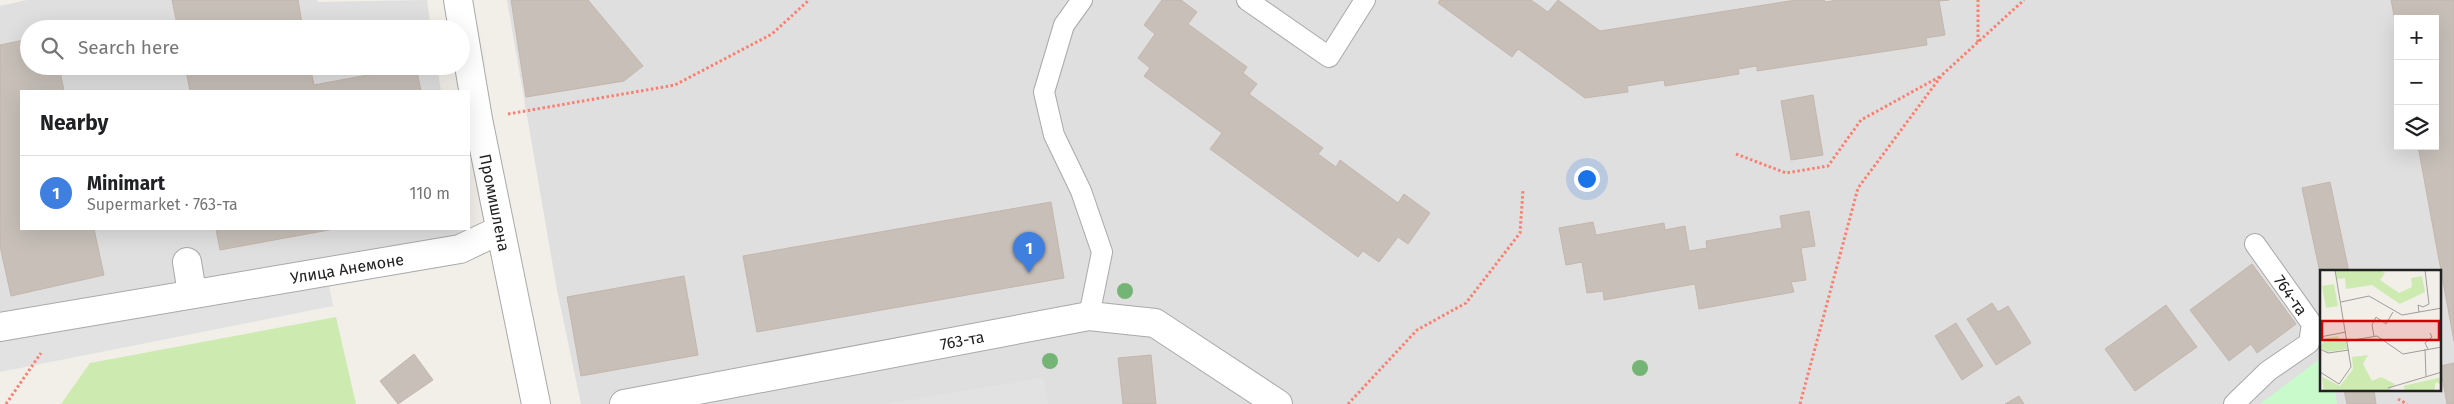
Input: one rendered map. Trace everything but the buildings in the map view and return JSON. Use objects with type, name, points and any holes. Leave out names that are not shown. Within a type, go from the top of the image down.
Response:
[{"type":"street","name":"Промишлена","points":[[458,0],[461,20]]},
{"type":"street","name":"Промишлена","points":[[470,71],[536,404]]},
{"type":"street","name":"Улица Анемоне","points":[[0,327],[460,249],[500,230]]},
{"type":"street","points":[[187,262],[192,293]]},
{"type":"street","name":"763-та","points":[[624,404],[1089,316],[1156,323],[1278,404]]},
{"type":"lane","points":[[1082,0],[1064,24],[1044,92],[1054,135],[1081,191],[1102,252],[1089,316]]},
{"type":"lane","points":[[1247,0],[1329,57],[1366,0]]},
{"type":"lane","name":"764-та","points":[[2234,404],[2268,371],[2309,343],[2312,324],[2255,244]]},
{"type":"path","points":[[478,119],[675,85],[772,34],[809,0]]},
{"type":"path","points":[[1978,0],[1978,43]]},
{"type":"path","points":[[1800,404],[1858,188],[1942,75],[2024,0]]},
{"type":"path","points":[[1736,154],[1786,173],[1828,166],[1860,120],[1942,75]]},
{"type":"path","points":[[1348,404],[1417,330],[1466,302],[1520,233],[1523,190]]},
{"type":"path","points":[[6,404],[68,314]]},
{"type":"path","points":[[2398,399],[2407,404]]},
{"type":"shaded area","points":[[27,0],[317,0],[318,2],[427,0],[430,20],[20,20],[20,75],[438,75],[441,90],[20,90],[20,230],[463,230],[465,238],[0,325],[0,6]]},
{"type":"shaded area","points":[[507,0],[2454,0],[2454,404],[581,404],[557,290]]},
{"type":"shaded area","points":[[328,279],[333,306],[0,372],[0,340]]},
{"type":"shaded area","points":[[1044,377],[1048,404],[887,404]]},
{"type":"green space","points":[[336,317],[356,404],[61,404],[90,363]]},
{"type":"green space","points":[[2320,359],[2320,392],[2335,392],[2337,404],[2260,404]]},
{"type":"place","name":"Minimart","points":[[1029,273]]}]
